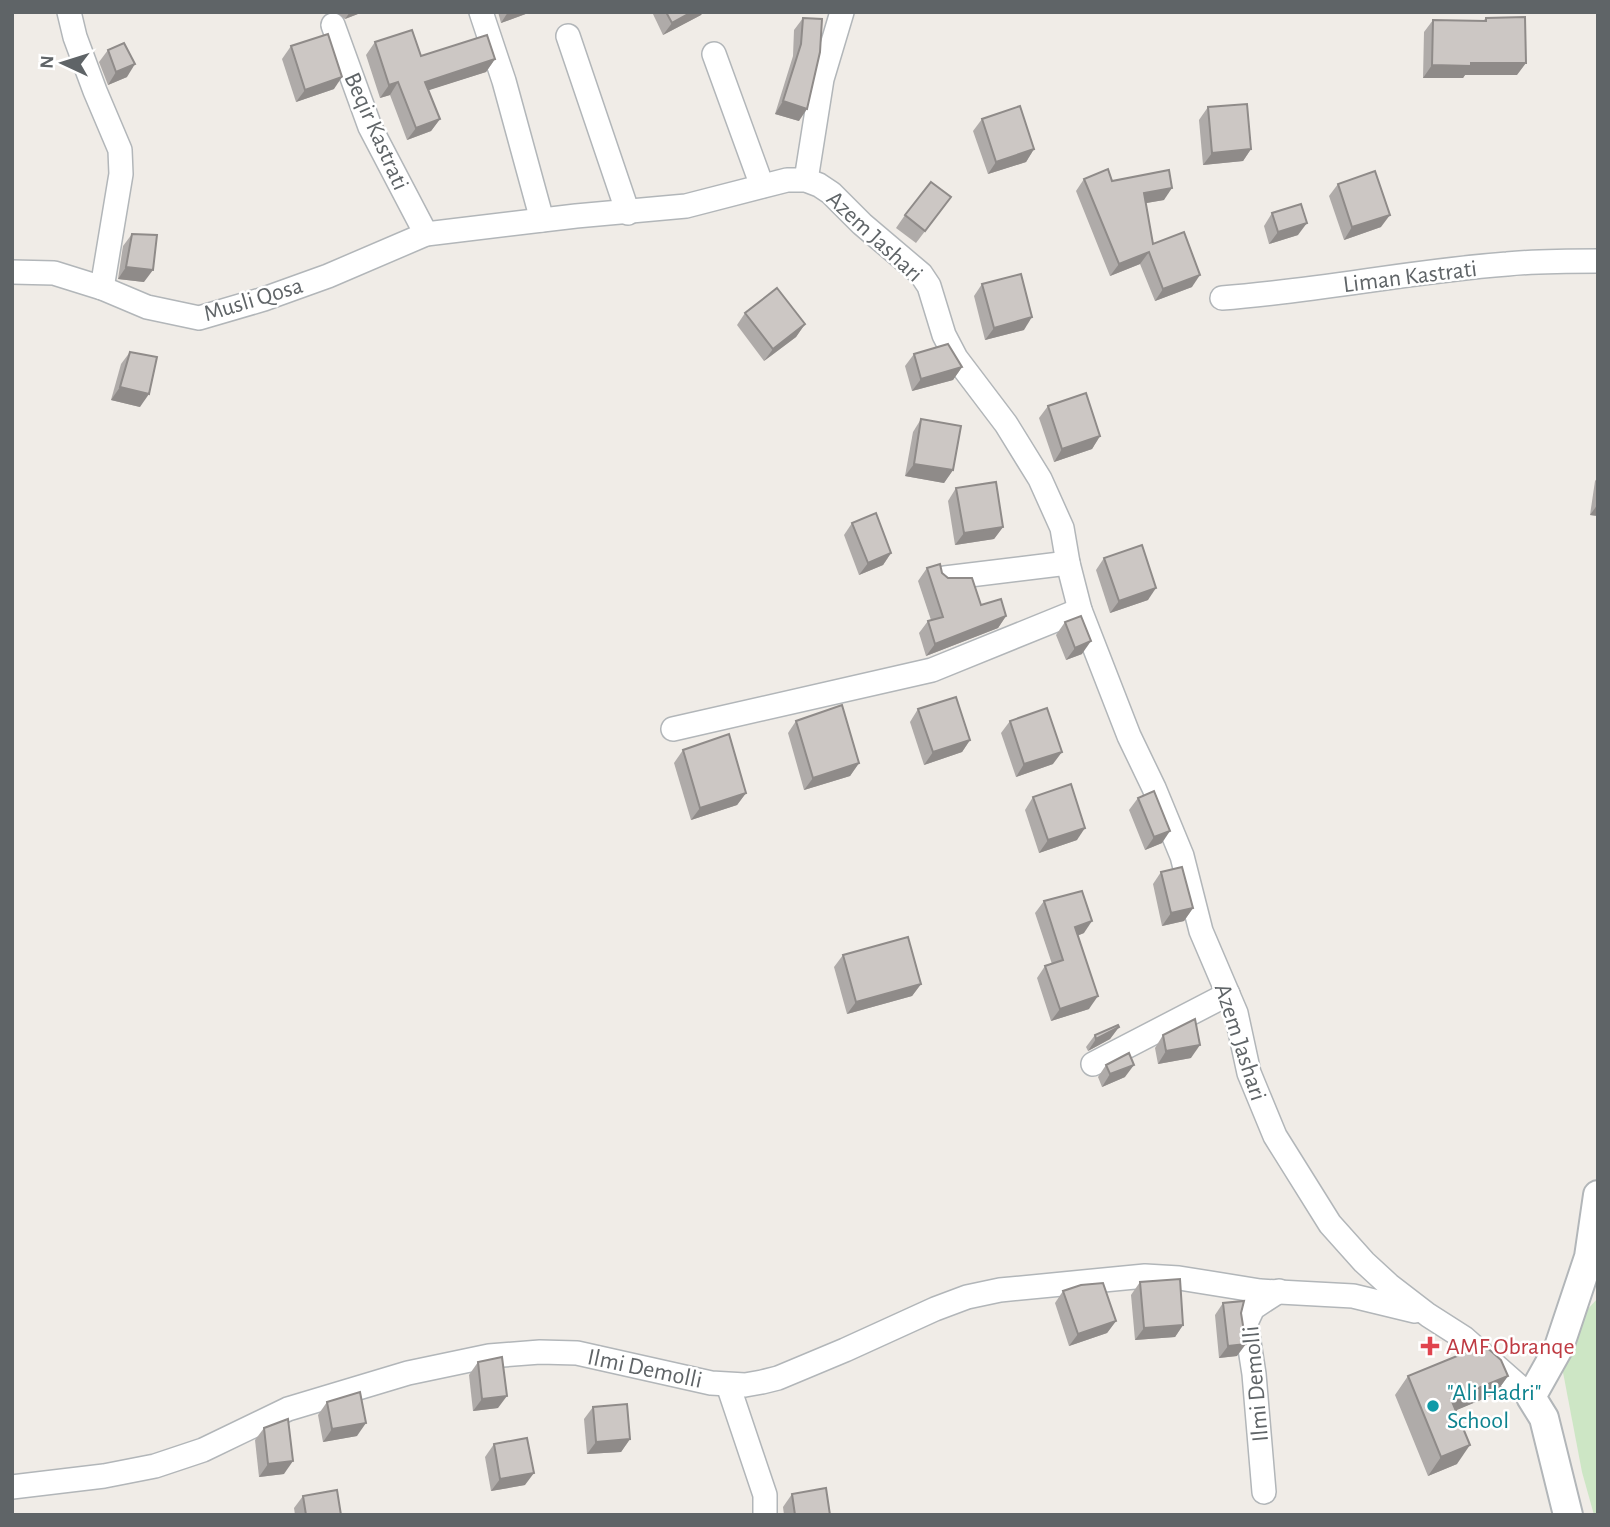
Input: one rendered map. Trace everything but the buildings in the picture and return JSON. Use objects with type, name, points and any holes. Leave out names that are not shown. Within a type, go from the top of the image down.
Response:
[{"type":"street","points":[[69,12],[75,37],[120,150],[121,174],[102,288]]},
{"type":"street","points":[[481,12],[504,81],[542,220],[686,206],[787,180],[806,180]]},
{"type":"street","name":"Azem Jashari","points":[[842,12],[822,79],[806,180],[831,193],[929,286],[944,335],[956,358],[1006,424],[1040,479],[1062,528],[1080,610],[1129,736],[1182,856],[1201,931],[1236,1013],[1249,1073],[1275,1136],[1311,1196],[1364,1262],[1428,1315],[1464,1338],[1531,1397]]},
{"type":"street","name":"Beqir Kastrati","points":[[333,26],[370,127],[426,234]]},
{"type":"street","points":[[568,36],[628,213]]},
{"type":"street","points":[[714,54],[762,186]]},
{"type":"street","name":"Musli Qosa","points":[[12,272],[54,273],[102,288],[147,307],[200,318],[328,276],[426,234],[542,220]]},
{"type":"street","name":"Liman Kastrati","points":[[1222,298],[1279,294],[1507,264],[1598,261]]},
{"type":"street","points":[[946,578],[1068,563]]},
{"type":"street","points":[[673,729],[932,670],[1080,610]]},
{"type":"street","points":[[1093,1064],[1228,993]]},
{"type":"street","points":[[1568,1515],[1544,1418],[1531,1397],[1559,1347],[1589,1257],[1598,1195]]},
{"type":"street","name":"Ilmi Demolli","points":[[12,1487],[104,1476],[166,1463],[204,1450],[288,1409],[408,1373],[489,1356],[540,1352],[577,1353],[728,1385],[745,1385],[778,1378],[967,1297],[1000,1290],[1145,1276],[1279,1292],[1353,1296],[1428,1315]]},
{"type":"street","name":"Ilmi Demolli","points":[[1264,1492],[1254,1374],[1246,1323],[1252,1308],[1279,1292]]},
{"type":"street","points":[[728,1385],[765,1495],[765,1515]]},
{"type":"green space","points":[[1598,1298],[1598,1515],[1594,1515],[1582,1472],[1562,1367],[1587,1310]]},
{"type":"place","name":"AMF Obranqe","points":[[1430,1346]]},
{"type":"place","name":"\"Ali Hadri\" School","points":[[1433,1406]]}]
